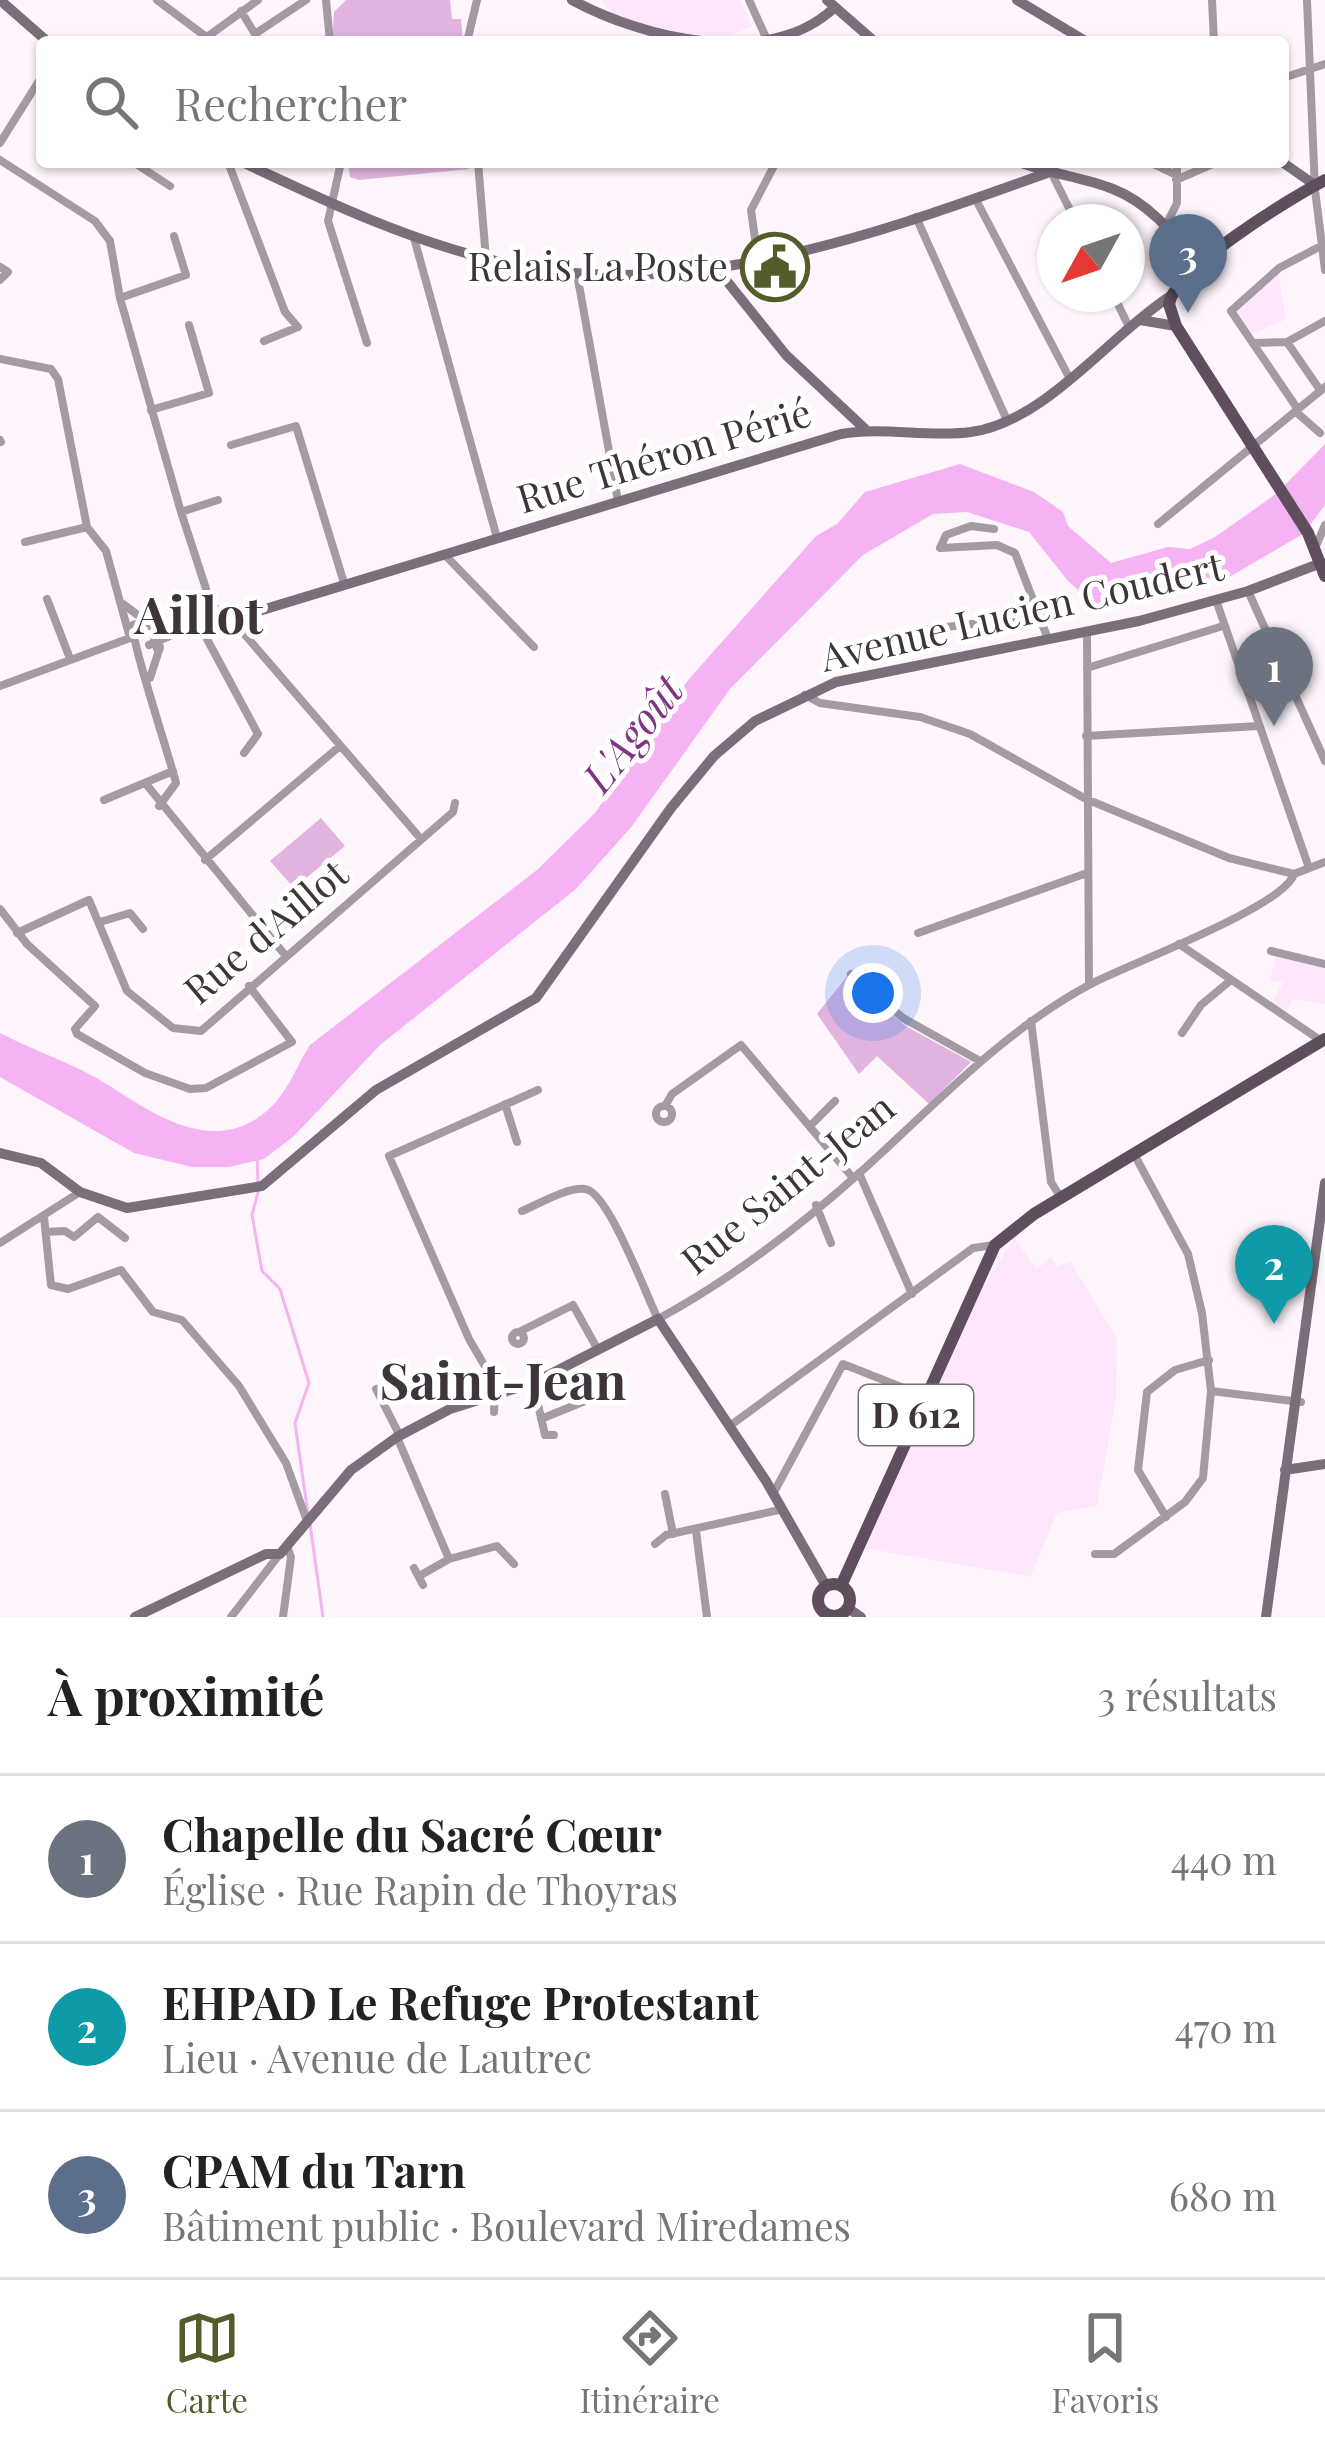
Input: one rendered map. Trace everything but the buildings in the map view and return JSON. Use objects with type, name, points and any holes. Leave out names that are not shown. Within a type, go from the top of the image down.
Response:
[{"type":"main road","points":[[1321,177],[1200,266],[1169,297],[1173,320],[1324,566]]},
{"type":"main road","name":"D 612","points":[[833,1586],[995,1245],[1061,1198],[1323,1040]]},
{"type":"main road","points":[[833,1586],[849,1598],[848,1608],[827,1616],[819,1604],[833,1586]]},
{"type":"street","points":[[0,0],[41,36]]},
{"type":"street","points":[[157,0],[199,36]]},
{"type":"street","points":[[207,36],[258,0]]},
{"type":"street","points":[[241,11],[255,34],[306,0]]},
{"type":"street","points":[[326,0],[329,36]]},
{"type":"street","points":[[468,36],[477,0]]},
{"type":"street","points":[[572,0],[652,36]]},
{"type":"street","points":[[749,0],[765,36]]},
{"type":"street","points":[[1212,0],[1214,36]]},
{"type":"street","points":[[1306,0],[1325,270]]},
{"type":"street","points":[[1026,2],[1078,36]]},
{"type":"street","points":[[780,36],[800,30],[831,4],[868,36]]},
{"type":"street","points":[[1289,76],[1325,64]]},
{"type":"street","points":[[0,143],[36,86]]},
{"type":"street","points":[[0,160],[95,221],[110,241],[119,298],[181,512],[210,601],[220,614],[186,631],[69,656],[35,676],[0,686]]},
{"type":"street","points":[[1289,165],[1321,177]]},
{"type":"street","points":[[143,168],[170,186]]},
{"type":"street","points":[[230,168],[285,312],[298,327],[264,341]]},
{"type":"street","points":[[255,168],[414,238],[486,259],[630,276],[758,261],[1049,174]]},
{"type":"street","points":[[339,168],[328,221],[367,343]]},
{"type":"street","points":[[478,168],[486,259]]},
{"type":"street","points":[[758,261],[751,210],[773,168]]},
{"type":"street","points":[[1034,168],[1114,189],[1166,226],[1200,266]]},
{"type":"street","points":[[1159,168],[1175,177],[1200,168]]},
{"type":"street","points":[[1166,226],[1177,203],[1176,168]]},
{"type":"street","points":[[1049,174],[1066,204]]},
{"type":"street","points":[[975,198],[1070,379]]},
{"type":"street","points":[[915,216],[1006,418]]},
{"type":"street","points":[[119,298],[186,275],[174,236]]},
{"type":"street","points":[[414,238],[496,538]]},
{"type":"street","points":[[1320,433],[1296,410],[1231,311],[1279,268],[1322,246]]},
{"type":"street","points":[[0,267],[8,272],[0,280]]},
{"type":"street","points":[[729,283],[732,267]]},
{"type":"street","points":[[718,269],[786,355],[865,430]]},
{"type":"street","points":[[576,272],[618,501]]},
{"type":"street","name":"Rue Théron Périé","points":[[220,614],[239,617],[865,430],[967,433],[1006,418],[1070,379],[1169,297]]},
{"type":"street","points":[[1126,312],[1135,324],[1173,320]]},
{"type":"street","points":[[1253,343],[1287,342],[1325,321]]},
{"type":"street","points":[[151,410],[209,393],[189,325]]},
{"type":"street","points":[[1158,524],[1323,388],[1287,342]]},
{"type":"street","points":[[0,359],[51,369],[58,379],[87,527],[106,551],[176,783],[159,806]]},
{"type":"street","points":[[231,445],[296,426],[344,583]]},
{"type":"street","points":[[181,512],[218,500]]},
{"type":"street","points":[[1316,547],[1325,526]]},
{"type":"street","points":[[25,542],[87,527]]},
{"type":"street","points":[[994,529],[959,530],[946,535],[940,548],[997,545],[1016,553],[1048,641]]},
{"type":"street","points":[[444,554],[534,647]]},
{"type":"street","name":"Avenue Lucien Coudert","points":[[99,1201],[127,1208],[258,1187],[376,1090],[536,998],[714,756],[755,721],[804,694],[836,682],[1087,632],[1216,600],[1324,566]]},
{"type":"street","points":[[1248,591],[1325,761]]},
{"type":"street","points":[[119,598],[154,637]]},
{"type":"street","points":[[47,599],[69,656]]},
{"type":"street","points":[[1216,600],[1309,868]]},
{"type":"street","points":[[911,631],[1042,616]]},
{"type":"street","points":[[239,617],[246,636],[421,839]]},
{"type":"street","points":[[132,641],[134,625],[154,637]]},
{"type":"street","points":[[200,626],[258,734],[244,753]]},
{"type":"street","points":[[1087,668],[1223,626]]},
{"type":"street","points":[[154,637],[186,631]]},
{"type":"street","points":[[1087,632],[1089,985]]},
{"type":"street","points":[[150,685],[154,637]]},
{"type":"street","points":[[804,694],[820,703],[920,717],[970,734],[1086,799],[1222,856],[1294,874]]},
{"type":"street","points":[[1087,736],[1258,726]]},
{"type":"street","points":[[205,860],[340,746]]},
{"type":"street","points":[[104,800],[173,771]]},
{"type":"street","points":[[146,784],[159,806],[285,955]]},
{"type":"street","name":"Rue d'Aillot","points":[[17,933],[89,900],[127,991],[172,1028],[201,1031],[453,812],[454,803]]},
{"type":"street","points":[[405,853],[410,827]]},
{"type":"street","name":"Rue Saint-Jean","points":[[284,1550],[351,1470],[398,1437],[497,1392],[533,1383],[700,1296],[856,1176],[980,1061],[1031,1021],[1089,985],[1268,897],[1293,880],[1294,874],[1325,862]]},
{"type":"street","points":[[918,933],[1088,872]]},
{"type":"street","points":[[0,909],[17,933],[95,1006],[75,1029],[77,1034],[180,1087],[206,1088],[292,1042],[249,986]]},
{"type":"street","points":[[100,922],[130,914],[143,929]]},
{"type":"street","points":[[1179,944],[1323,1040]]},
{"type":"street","points":[[1271,951],[1325,964]]},
{"type":"street","points":[[850,974],[903,1018],[980,1061]]},
{"type":"street","points":[[1182,1033],[1199,1003],[1231,980]]},
{"type":"street","points":[[1031,1021],[1051,1182],[1061,1198]]},
{"type":"street","points":[[665,1106],[672,1094],[741,1045],[856,1176],[912,1294]]},
{"type":"street","points":[[494,1412],[497,1392],[389,1156],[538,1090]]},
{"type":"street","points":[[810,1126],[835,1101]]},
{"type":"street","points":[[505,1105],[517,1142]]},
{"type":"street","points":[[0,1153],[41,1163],[99,1201],[98,1217],[74,1237],[65,1231],[46,1232]]},
{"type":"street","points":[[1095,1554],[1114,1554],[1198,1491],[1211,1390],[1188,1255],[1134,1154]]},
{"type":"street","points":[[1266,1617],[1325,1184]]},
{"type":"street","points":[[522,1211],[581,1188],[593,1191],[610,1215],[658,1319],[833,1586]]},
{"type":"street","points":[[0,1243],[80,1192]]},
{"type":"street","points":[[816,1205],[831,1243]]},
{"type":"street","points":[[44,1217],[49,1279],[57,1289],[121,1270],[153,1312],[182,1320],[200,1340],[256,1408],[286,1462],[307,1523]]},
{"type":"street","points":[[98,1217],[125,1238]]},
{"type":"street","points":[[1317,1257],[1325,1238]]},
{"type":"street","points":[[731,1425],[978,1245],[995,1245]]},
{"type":"street","points":[[964,1257],[979,1254],[987,1258]]},
{"type":"street","points":[[519,1332],[574,1305],[598,1350]]},
{"type":"street","points":[[1166,1517],[1138,1470],[1147,1392],[1175,1370],[1209,1360]]},
{"type":"street","points":[[773,1493],[843,1364],[924,1396]]},
{"type":"street","points":[[533,1383],[545,1435],[554,1435]]},
{"type":"street","points":[[376,1389],[449,1559]]},
{"type":"street","points":[[1211,1390],[1298,1401]]},
{"type":"street","points":[[542,1420],[590,1399]]},
{"type":"street","points":[[1288,1470],[1325,1464]]},
{"type":"street","points":[[665,1494],[673,1534]]},
{"type":"street","points":[[655,1544],[673,1534],[779,1510]]},
{"type":"street","points":[[696,1531],[707,1617]]},
{"type":"street","points":[[420,1576],[449,1559],[496,1546],[514,1564]]},
{"type":"street","points":[[135,1617],[266,1553],[284,1550]]},
{"type":"street","points":[[231,1617],[284,1550]]},
{"type":"street","points":[[283,1617],[291,1557],[284,1550]]},
{"type":"street","points":[[848,1608],[861,1617]]},
{"type":"shaded area","points":[[346,0],[450,0],[452,19],[461,19],[462,36],[332,36],[334,12]]},
{"type":"shaded area","points":[[602,0],[740,0],[752,26],[731,35],[688,34],[614,17]]},
{"type":"shaded area","points":[[349,168],[469,169],[359,180],[350,177]]},
{"type":"shaded area","points":[[1278,273],[1286,319],[1251,335],[1236,312]]},
{"type":"shaded area","points":[[1325,444],[1325,505],[1303,534],[1231,576],[1098,607],[1068,581],[1029,532],[967,512],[933,514],[863,555],[730,689],[632,826],[576,889],[380,1045],[294,1136],[264,1159],[229,1167],[192,1167],[134,1153],[0,1077],[0,1033],[84,1071],[179,1124],[218,1131],[256,1119],[281,1095],[310,1045],[537,870],[595,813],[689,679],[816,536],[837,524],[865,492],[960,464],[1034,492],[1063,512],[1068,526],[1111,563],[1168,547],[1190,549],[1215,537],[1276,494]]},
{"type":"shaded area","points":[[321,818],[345,846],[294,888],[270,861]]},
{"type":"shaded area","points":[[1276,954],[1325,965],[1325,1004],[1294,999],[1286,1010],[1273,1002],[1283,982],[1270,980]]},
{"type":"shaded area","points":[[848,975],[904,1025],[971,1062],[929,1104],[877,1056],[859,1074],[817,1014]]},
{"type":"shaded area","points":[[1014,1238],[1037,1269],[1051,1257],[1057,1267],[1071,1262],[1117,1339],[1116,1398],[1097,1506],[1057,1513],[1030,1577],[865,1548],[973,1303]]},
{"type":"waterway","points":[[257,1156],[258,1183]]},
{"type":"waterway","points":[[258,1192],[252,1215],[262,1271],[280,1289],[309,1383],[295,1423],[308,1514]]},
{"type":"waterway","points":[[310,1524],[323,1617]]},
{"type":"place","name":"Relais La Poste","points":[[775,267]]},
{"type":"place","name":"CPAM du Tarn","points":[[1188,313]]},
{"type":"place","name":"Chapelle du Sacré Cœur","points":[[1274,726]]},
{"type":"place","name":"EHPAD Le Refuge Protestant","points":[[1274,1324]]},
{"type":"district","name":"Aillot","points":[[199,616]]},
{"type":"district","name":"Saint-Jean","points":[[503,1382]]},
{"type":"water label","name":"L'Agoût","points":[[633,734]]}]
